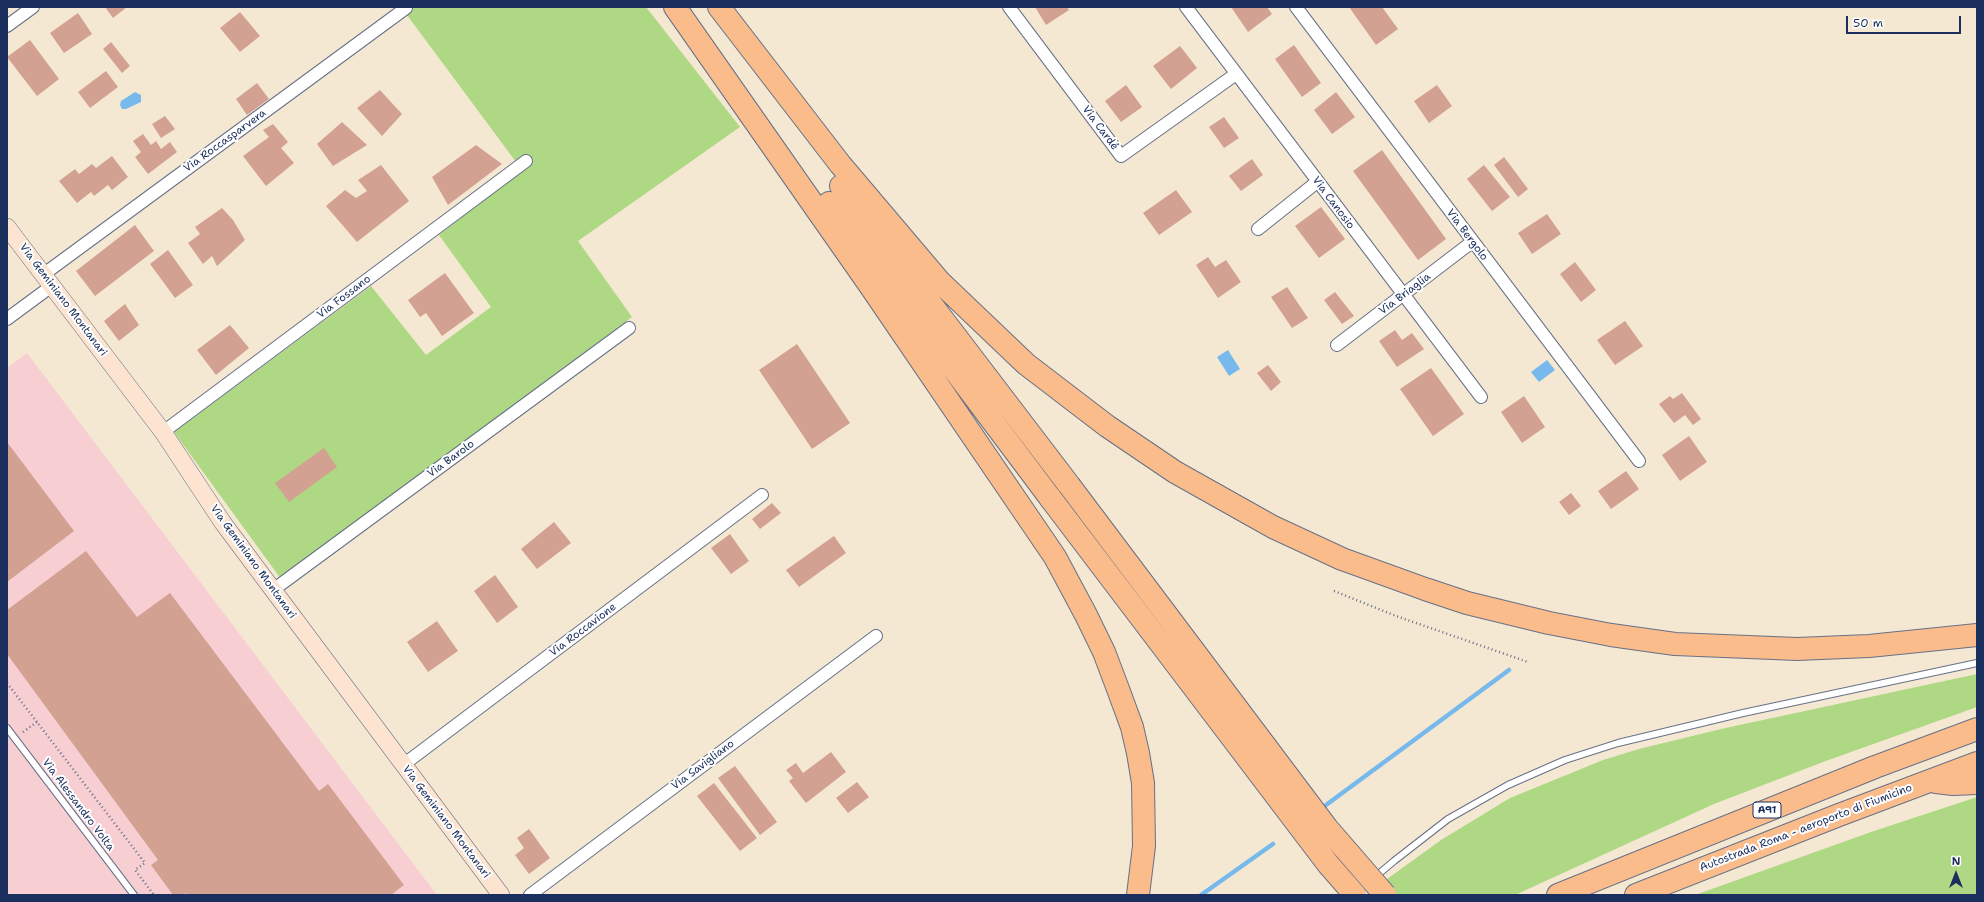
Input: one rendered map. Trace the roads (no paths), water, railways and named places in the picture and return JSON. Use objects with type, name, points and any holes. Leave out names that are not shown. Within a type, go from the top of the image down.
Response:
[{"type":"highway","points":[[675,7],[871,287],[1055,557],[1086,615],[1104,652],[1118,689],[1132,727],[1138,753],[1143,783],[1144,846],[1138,895]]},
{"type":"highway","points":[[679,7],[795,157],[1051,499],[1354,895]]},
{"type":"highway","points":[[714,7],[807,142],[1328,828],[1385,895]]},
{"type":"highway","points":[[719,7],[840,164],[940,282],[1026,364],[1107,426],[1169,468],[1272,527],[1342,559],[1432,592],[1467,603],[1549,623],[1611,635],[1675,644],[1797,649],[1868,646],[1977,635]]},
{"type":"highway","name":"A91","points":[[1558,895],[1868,770],[1977,729]]},
{"type":"highway","name":"Autostrada Roma - aeroporto di Fiumicino","points":[[1636,895],[1927,781],[1977,763]]},
{"type":"highway","points":[[1927,781],[1952,784],[1977,782]]},
{"type":"street","points":[[7,26],[33,7]]},
{"type":"street","name":"Via Cardé","points":[[1009,7],[1120,156],[1236,74]]},
{"type":"street","name":"Via Canosio","points":[[1186,7],[1481,397]]},
{"type":"street","name":"Via Bergolo","points":[[1296,7],[1639,462]]},
{"type":"street","name":"Via Roccasparvera","points":[[7,319],[48,280],[406,8]]},
{"type":"street","name":"Via Fossano","points":[[163,432],[526,161]]},
{"type":"street","points":[[1258,229],[1317,182]]},
{"type":"street","name":"Via Geminiano Montanari","points":[[7,227],[163,432],[223,523],[501,895]]},
{"type":"street","name":"Via Briaglia","points":[[1337,345],[1472,242]]},
{"type":"street","name":"Via Barolo","points":[[273,590],[629,328]]},
{"type":"street","name":"Via Roccavione","points":[[403,765],[762,495]]},
{"type":"street","name":"Via Savigliano","points":[[530,895],[876,636]]},
{"type":"lane","points":[[1354,895],[1394,861],[1448,819],[1508,785],[1565,760],[1618,743],[1735,715],[1977,663]]},
{"type":"lane","name":"Via Alessandro Volta","points":[[7,728],[134,895]]},
{"type":"water","points":[[135,92],[141,95],[141,102],[126,109],[122,109],[120,105],[121,101]]},
{"type":"water","points":[[1228,350],[1240,369],[1229,376],[1217,357]]},
{"type":"water","points":[[1547,360],[1555,370],[1539,382],[1531,372]]},
{"type":"waterway","points":[[1326,805],[1509,670]]},
{"type":"waterway","points":[[1201,895],[1273,844]]}]
